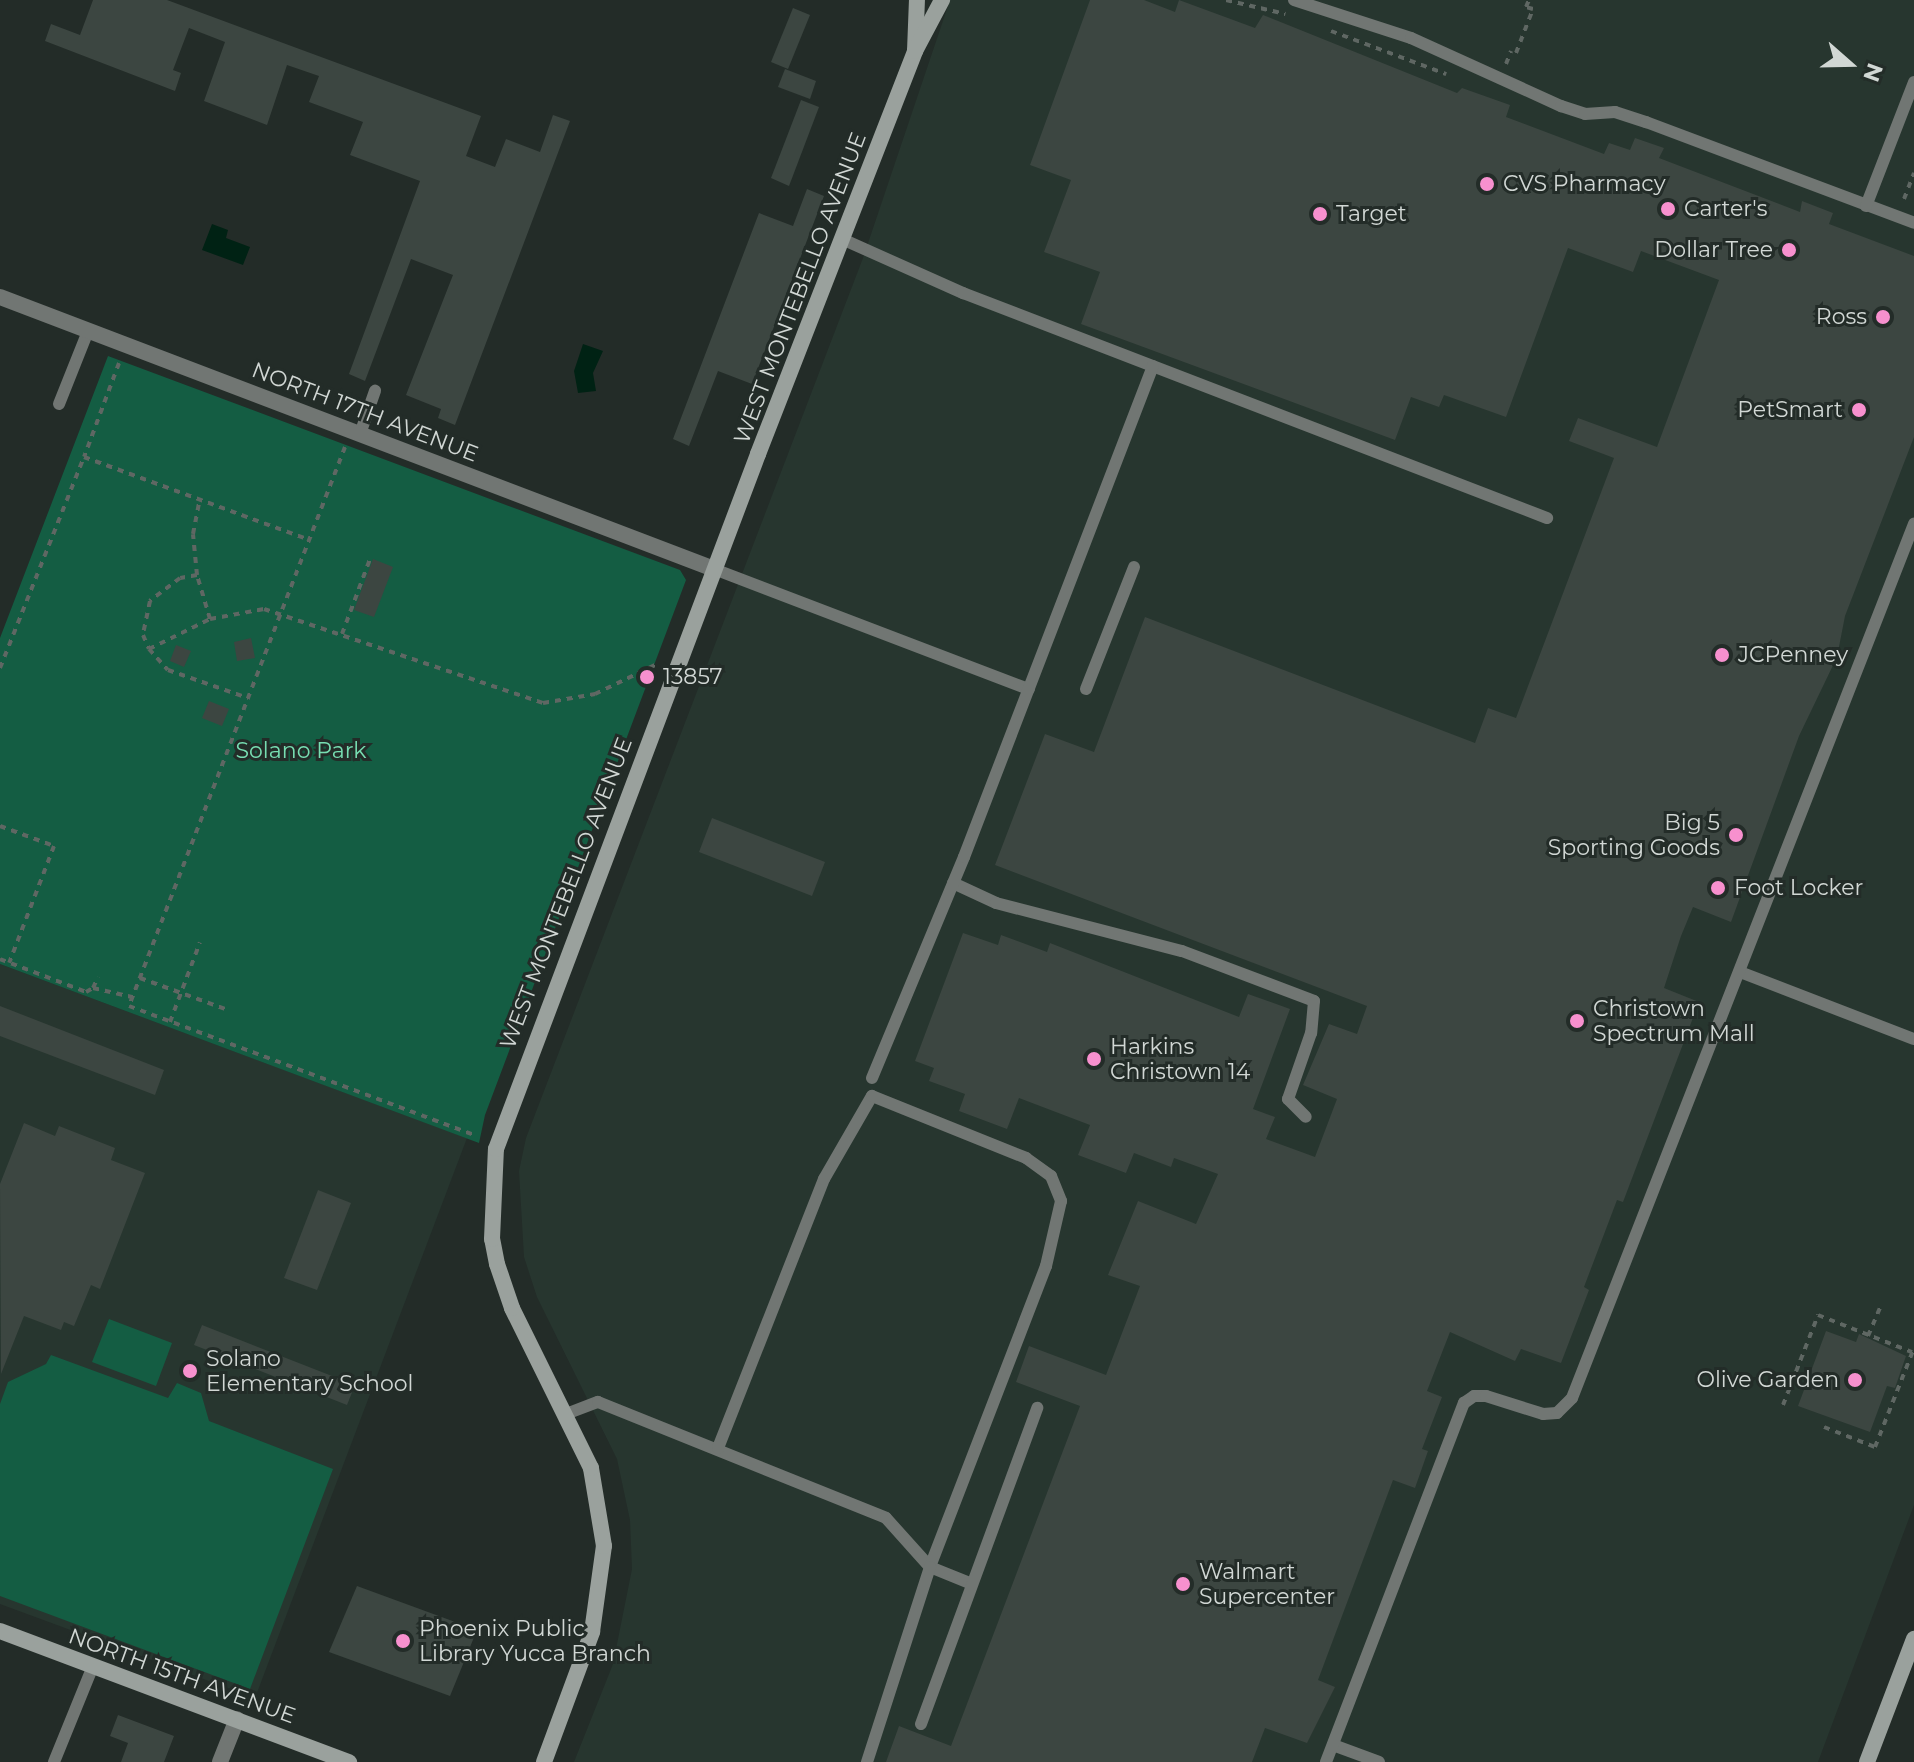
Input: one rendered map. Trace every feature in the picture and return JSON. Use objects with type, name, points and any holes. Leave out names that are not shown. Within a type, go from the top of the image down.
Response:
[{"type":"street","name":"WEST MONTEBELLO AVENUE","points":[[915,51],[917,0]]},
{"type":"street","name":"WEST MONTEBELLO AVENUE","points":[[544,1762],[585,1658],[603,1579],[598,1494],[566,1414],[512,1308],[497,1264],[492,1168],[526,1059],[714,569],[915,51],[942,0]]},
{"type":"street","name":"NORTH 17TH AVENUE","points":[[0,297],[714,569]]},
{"type":"street","name":"NORTH 15TH AVENUE","points":[[0,1631],[349,1762]]},
{"type":"street","points":[[1867,1762],[1908,1672],[1914,1639]]},
{"type":"street","points":[[220,1762],[237,1719]]},
{"type":"lane","points":[[1294,0],[1411,38],[1561,106],[1646,122],[1914,223]]},
{"type":"lane","points":[[1866,206],[1914,82]]},
{"type":"lane","points":[[842,239],[907,271],[1547,518]]},
{"type":"lane","points":[[59,404],[88,331]]},
{"type":"lane","points":[[872,1078],[953,883],[1153,366]]},
{"type":"lane","points":[[360,434],[375,391]]},
{"type":"lane","points":[[1326,1762],[1464,1403],[1474,1396],[1486,1396],[1543,1414],[1557,1413],[1572,1398],[1914,524]]},
{"type":"lane","points":[[1086,689],[1134,567]]},
{"type":"lane","points":[[714,569],[1029,689]]},
{"type":"lane","points":[[953,883],[996,903],[1182,951],[1314,1001],[1311,1033],[1288,1099],[1306,1117]]},
{"type":"lane","points":[[1740,972],[1914,1039]]},
{"type":"lane","points":[[718,1448],[824,1179],[872,1096],[1026,1158],[1051,1176],[1061,1201],[1046,1266],[930,1567],[867,1762]]},
{"type":"lane","points":[[566,1414],[598,1402],[886,1518],[930,1567],[972,1584]]},
{"type":"lane","points":[[921,1724],[1037,1408]]},
{"type":"lane","points":[[54,1762],[93,1666]]},
{"type":"lane","points":[[1333,1745],[1379,1762]]},
{"type":"path","points":[[1226,0],[1298,19]]},
{"type":"path","points":[[1264,10],[1268,0]]},
{"type":"path","points":[[1516,53],[1533,9],[1526,7],[1529,0]]},
{"type":"path","points":[[1325,29],[1452,76]]},
{"type":"path","points":[[1904,199],[1914,173]]},
{"type":"path","points":[[0,668],[119,363]]},
{"type":"path","points":[[345,447],[129,1006],[477,1136]]},
{"type":"path","points":[[84,457],[310,540]]},
{"type":"path","points":[[200,499],[193,534],[197,575],[210,619]]},
{"type":"path","points":[[342,634],[370,559]]},
{"type":"path","points":[[197,575],[171,582],[150,601],[141,625],[149,649],[168,670],[249,699]]},
{"type":"path","points":[[149,649],[210,619],[264,609],[543,703],[595,694],[655,665]]},
{"type":"path","points":[[0,826],[54,846],[9,963]]},
{"type":"path","points":[[170,1022],[200,942]]},
{"type":"path","points":[[0,959],[86,992],[93,988],[98,977]]},
{"type":"path","points":[[140,978],[228,1010]]},
{"type":"path","points":[[93,988],[132,997]]},
{"type":"path","points":[[1868,1336],[1881,1305]]},
{"type":"path","points":[[1783,1405],[1818,1315],[1868,1336],[1913,1350],[1875,1447],[1824,1427]]},
{"type":"shaded area","name":"Christown Spectrum Mall","points":[[950,0],[1914,0],[1914,1505],[1818,1762],[574,1762],[613,1664],[632,1569],[630,1520],[617,1459],[537,1297],[524,1257],[519,1171],[526,1138],[863,258]]},
{"type":"shaded area","points":[[212,224],[228,230],[226,238],[250,247],[243,265],[202,250]]},
{"type":"shaded area","points":[[583,344],[603,351],[593,373],[596,391],[578,393],[574,371]]},
{"type":"shaded area","name":"Solano Elementary School","points":[[0,964],[467,1138],[255,1698],[0,1604]]},
{"type":"green space","name":"Solano Park","points":[[108,356],[680,570],[686,580],[485,1115],[479,1143],[0,964],[0,638]]},
{"type":"green space","points":[[109,1319],[172,1343],[156,1386],[92,1362]]},
{"type":"green space","points":[[51,1355],[168,1398],[177,1383],[201,1393],[209,1421],[333,1469],[250,1689],[0,1596],[0,1404],[8,1382],[46,1364]]},
{"type":"building","points":[[93,0],[167,0],[481,116],[466,156],[495,167],[506,139],[540,152],[553,115],[570,121],[455,425],[438,418],[441,409],[406,395],[453,275],[411,259],[365,381],[349,374],[420,181],[350,155],[363,122],[309,102],[319,76],[287,65],[267,125],[204,101],[225,42],[189,28],[173,70],[181,73],[175,91],[45,41],[51,24],[80,35]]},
{"type":"building","points":[[1090,0],[1144,0],[1175,12],[1179,0],[1255,28],[1263,15],[1457,93],[1462,88],[1510,105],[1506,117],[1604,154],[1609,143],[1630,150],[1635,138],[1664,148],[1659,158],[1800,212],[1802,201],[1833,213],[1829,224],[1914,256],[1914,437],[1845,616],[1837,657],[1799,736],[1731,922],[1693,907],[1681,936],[1664,988],[1699,1002],[1623,1202],[1617,1200],[1584,1287],[1589,1290],[1561,1363],[1521,1349],[1515,1361],[1450,1332],[1427,1391],[1442,1397],[1422,1449],[1428,1451],[1415,1488],[1393,1480],[1318,1680],[1335,1687],[1307,1743],[1265,1728],[1252,1762],[886,1762],[899,1726],[951,1746],[1080,1406],[1016,1382],[1029,1346],[1106,1375],[1140,1286],[1108,1275],[1138,1201],[1196,1224],[1218,1174],[1174,1158],[1171,1167],[1134,1153],[1126,1173],[1078,1155],[1090,1125],[1019,1098],[1007,1129],[959,1111],[965,1094],[929,1081],[934,1068],[915,1061],[963,933],[998,945],[1001,935],[1047,952],[1050,943],[1239,1017],[1248,994],[1290,1009],[1253,1109],[1275,1117],[1266,1139],[1315,1157],[1337,1099],[1303,1085],[1329,1024],[1357,1034],[1367,1006],[995,865],[1045,734],[1094,752],[1145,617],[1475,743],[1488,708],[1516,718],[1614,458],[1569,441],[1578,418],[1657,447],[1719,280],[1641,251],[1633,272],[1568,248],[1506,417],[1444,395],[1439,407],[1411,397],[1395,440],[1081,324],[1100,272],[1044,252],[1071,180],[1030,165]]},
{"type":"building","points":[[793,8],[810,15],[788,69],[771,62]]},
{"type":"building","points":[[785,69],[816,81],[810,99],[778,87]]},
{"type":"building","points":[[801,100],[819,107],[789,186],[771,178]]},
{"type":"building","points":[[807,189],[824,196],[752,384],[718,371],[689,446],[673,439],[759,213],[793,226]]},
{"type":"building","points":[[373,559],[393,567],[374,617],[354,610]]},
{"type":"building","points":[[251,638],[255,658],[237,661],[234,642]]},
{"type":"building","points":[[176,645],[191,651],[184,667],[170,661]]},
{"type":"building","points":[[209,701],[229,709],[222,726],[202,718]]},
{"type":"building","points":[[712,818],[825,862],[812,896],[699,852]]},
{"type":"building","points":[[0,1006],[164,1070],[155,1095],[0,1036]]},
{"type":"building","points":[[24,1123],[55,1136],[59,1126],[115,1148],[111,1160],[145,1173],[100,1289],[91,1285],[74,1326],[64,1322],[61,1330],[24,1316],[1,1374],[0,1184]]},
{"type":"building","points":[[318,1190],[351,1203],[317,1290],[284,1278]]},
{"type":"building","points":[[202,1325],[355,1385],[347,1405],[194,1345]]},
{"type":"building","points":[[1826,1331],[1856,1342],[1859,1334],[1906,1356],[1895,1388],[1887,1386],[1870,1432],[1798,1406]]},
{"type":"building","name":"Phoenix Public Library Yucca Branch","points":[[357,1586],[477,1630],[450,1696],[329,1652]]},
{"type":"building","points":[[118,1715],[174,1736],[164,1762],[121,1762],[128,1743],[110,1736]]},
{"type":"place","name":"CVS Pharmacy","points":[[1487,184]]},
{"type":"place","name":"Carter's","points":[[1668,209]]},
{"type":"place","name":"Target","points":[[1320,214]]},
{"type":"place","name":"Dollar Tree","points":[[1789,250]]},
{"type":"place","name":"Ross","points":[[1883,317]]},
{"type":"place","name":"PetSmart","points":[[1859,410]]},
{"type":"place","name":"JCPenney","points":[[1722,655]]},
{"type":"place","name":"13857","points":[[647,677]]},
{"type":"place","name":"Big 5 Sporting Goods","points":[[1736,835]]},
{"type":"place","name":"Foot Locker","points":[[1718,888]]},
{"type":"place","name":"Christown Spectrum Mall","points":[[1577,1021]]},
{"type":"place","name":"Harkins Christown 14","points":[[1094,1059]]},
{"type":"place","name":"Solano Elementary School","points":[[190,1371]]},
{"type":"place","name":"Olive Garden","points":[[1855,1380]]},
{"type":"place","name":"Walmart Supercenter","points":[[1183,1584]]},
{"type":"place","name":"Phoenix Public Library Yucca Branch","points":[[403,1641]]}]
